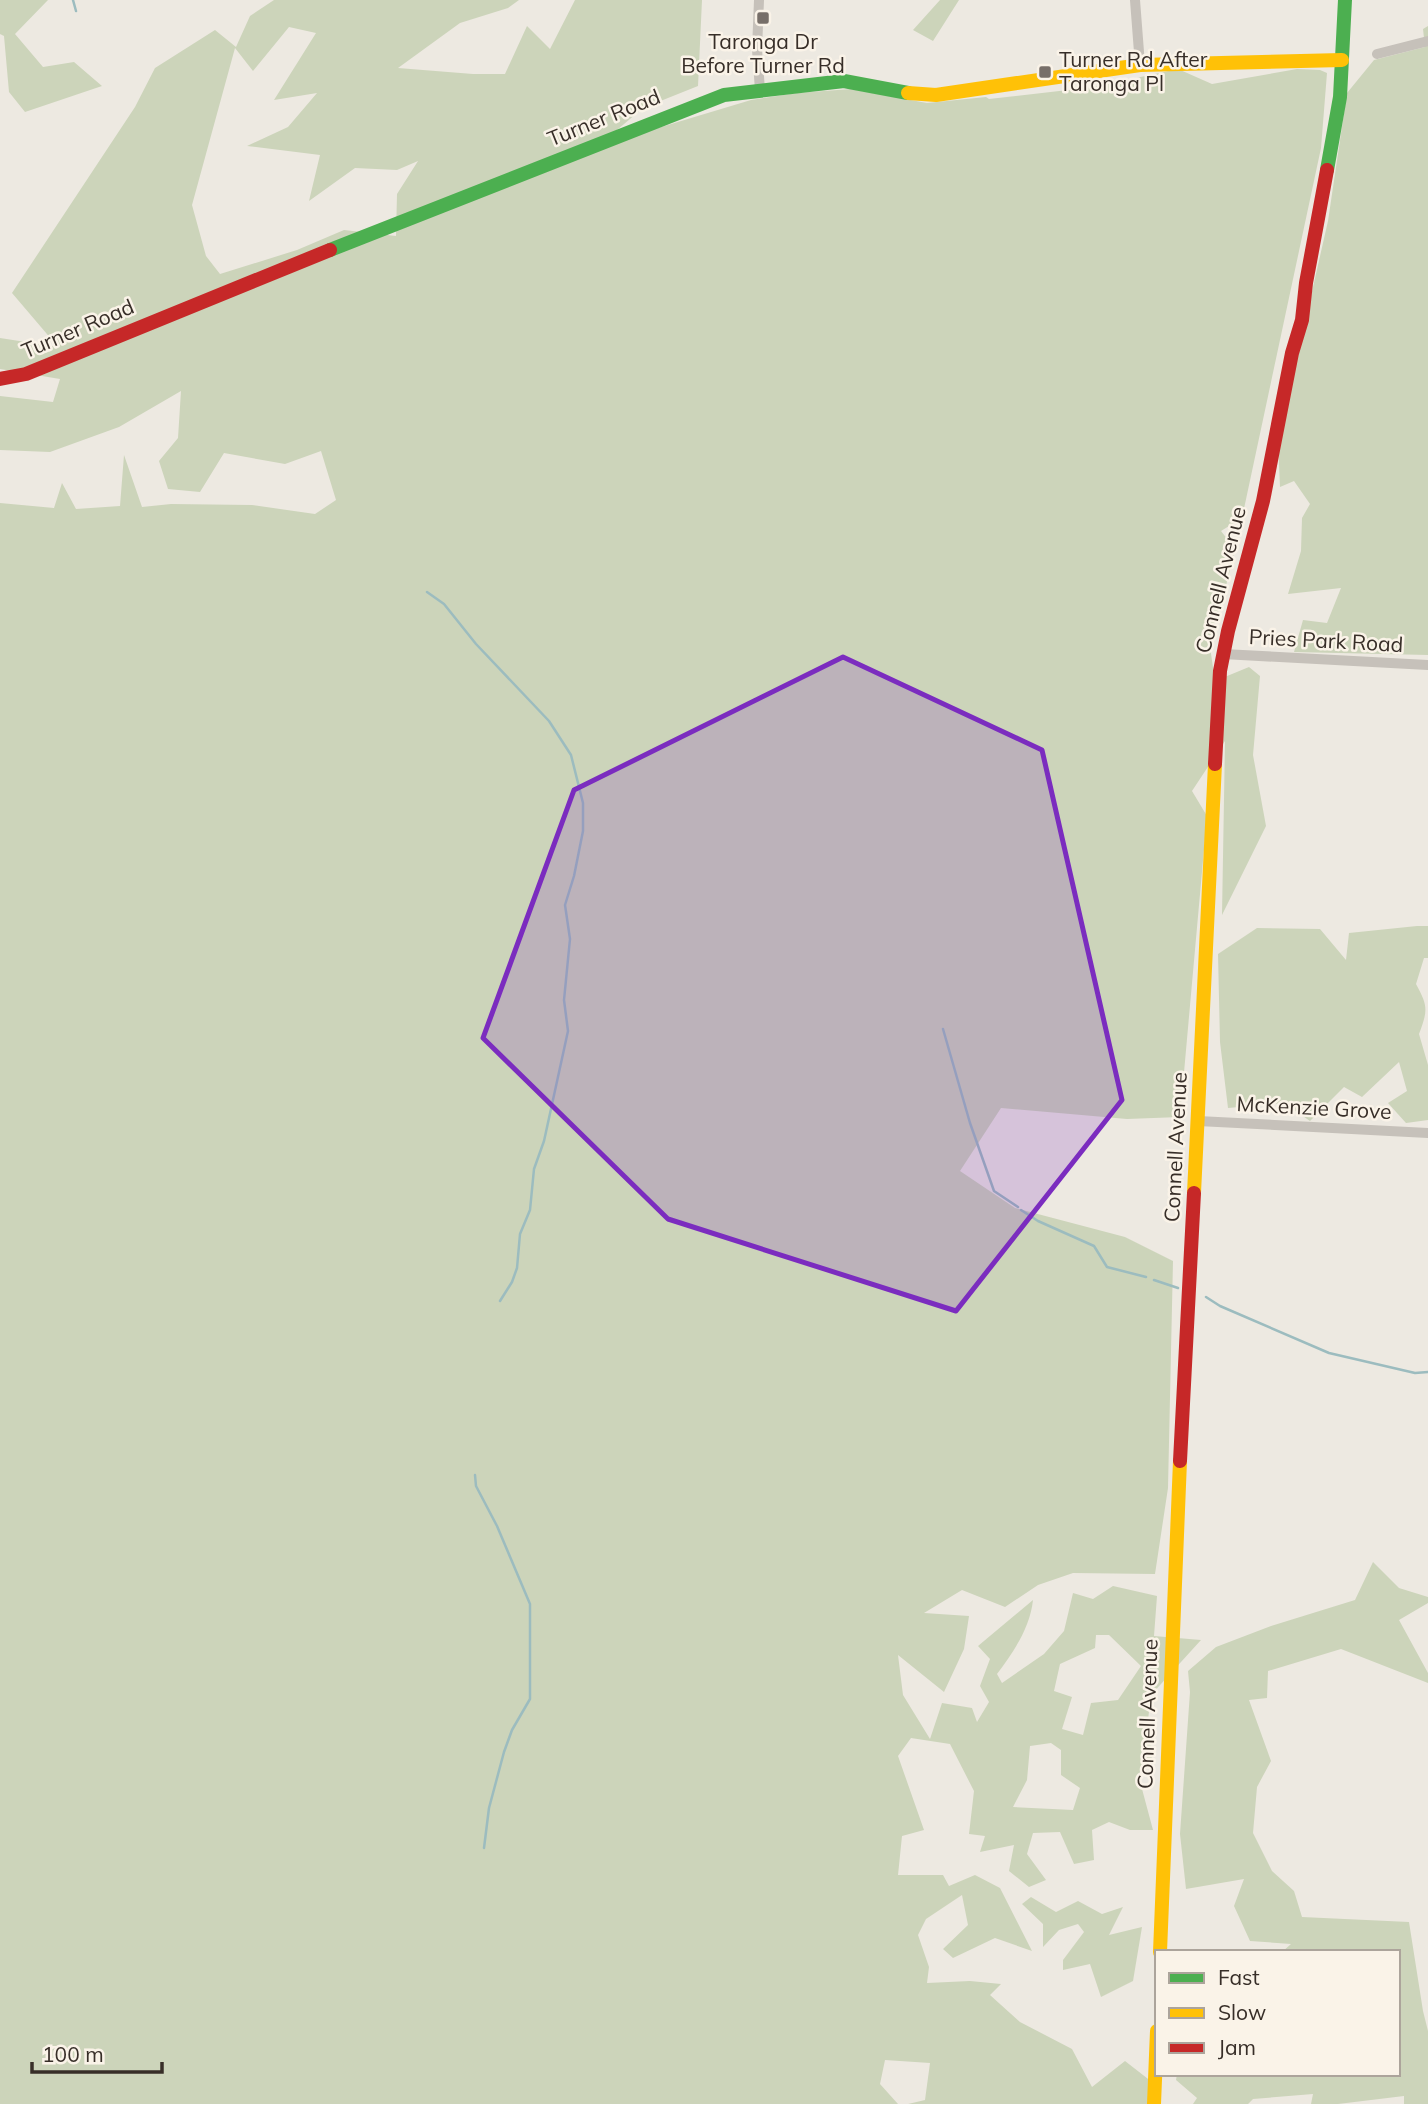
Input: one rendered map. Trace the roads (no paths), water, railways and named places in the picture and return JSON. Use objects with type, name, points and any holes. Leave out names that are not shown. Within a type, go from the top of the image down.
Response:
[{"type":"street","points":[[759,0],[757,50],[760,90]]},
{"type":"street","points":[[1135,0],[1140,65]]},
{"type":"street","name":"Connell Avenue","points":[[1160,1950],[1174,1586],[1211,839],[1223,654],[1256,533],[1334,135],[1345,0]]},
{"type":"street","points":[[1377,54],[1428,41]]},
{"type":"street","name":"Turner Road","points":[[0,379],[26,374],[222,292],[724,95],[844,81],[919,95],[936,95],[1140,65],[1342,60]]},
{"type":"street","name":"Pries Park Road","points":[[1223,654],[1428,665]]},
{"type":"street","name":"McKenzie Grove","points":[[1198,1121],[1428,1133]]},
{"type":"street","points":[[1154,2104],[1155,2076]]},
{"type":"waterway","points":[[73,0],[76,11]]},
{"type":"waterway","points":[[427,592],[444,604],[476,644],[549,721],[571,755],[583,803],[583,831],[565,905],[570,939],[564,1000],[568,1031],[544,1141],[534,1169],[530,1210],[520,1234],[517,1268],[500,1301]]},
{"type":"waterway","points":[[943,1029],[970,1123],[994,1191],[1018,1207]]},
{"type":"waterway","points":[[1021,1210],[1038,1221],[1094,1246],[1107,1267],[1146,1277]]},
{"type":"waterway","points":[[1154,1280],[1178,1288]]},
{"type":"waterway","points":[[1206,1297],[1220,1306],[1329,1353],[1415,1373],[1428,1372]]},
{"type":"waterway","points":[[475,1475],[476,1486],[497,1526],[530,1604],[530,1699],[512,1730],[504,1752],[489,1808],[484,1848]]},
{"type":"place","name":"Taronga Dr Before Turner Rd","points":[[763,18]]},
{"type":"place","name":"Turner Rd After Taronga Pl","points":[[1045,72]]}]
